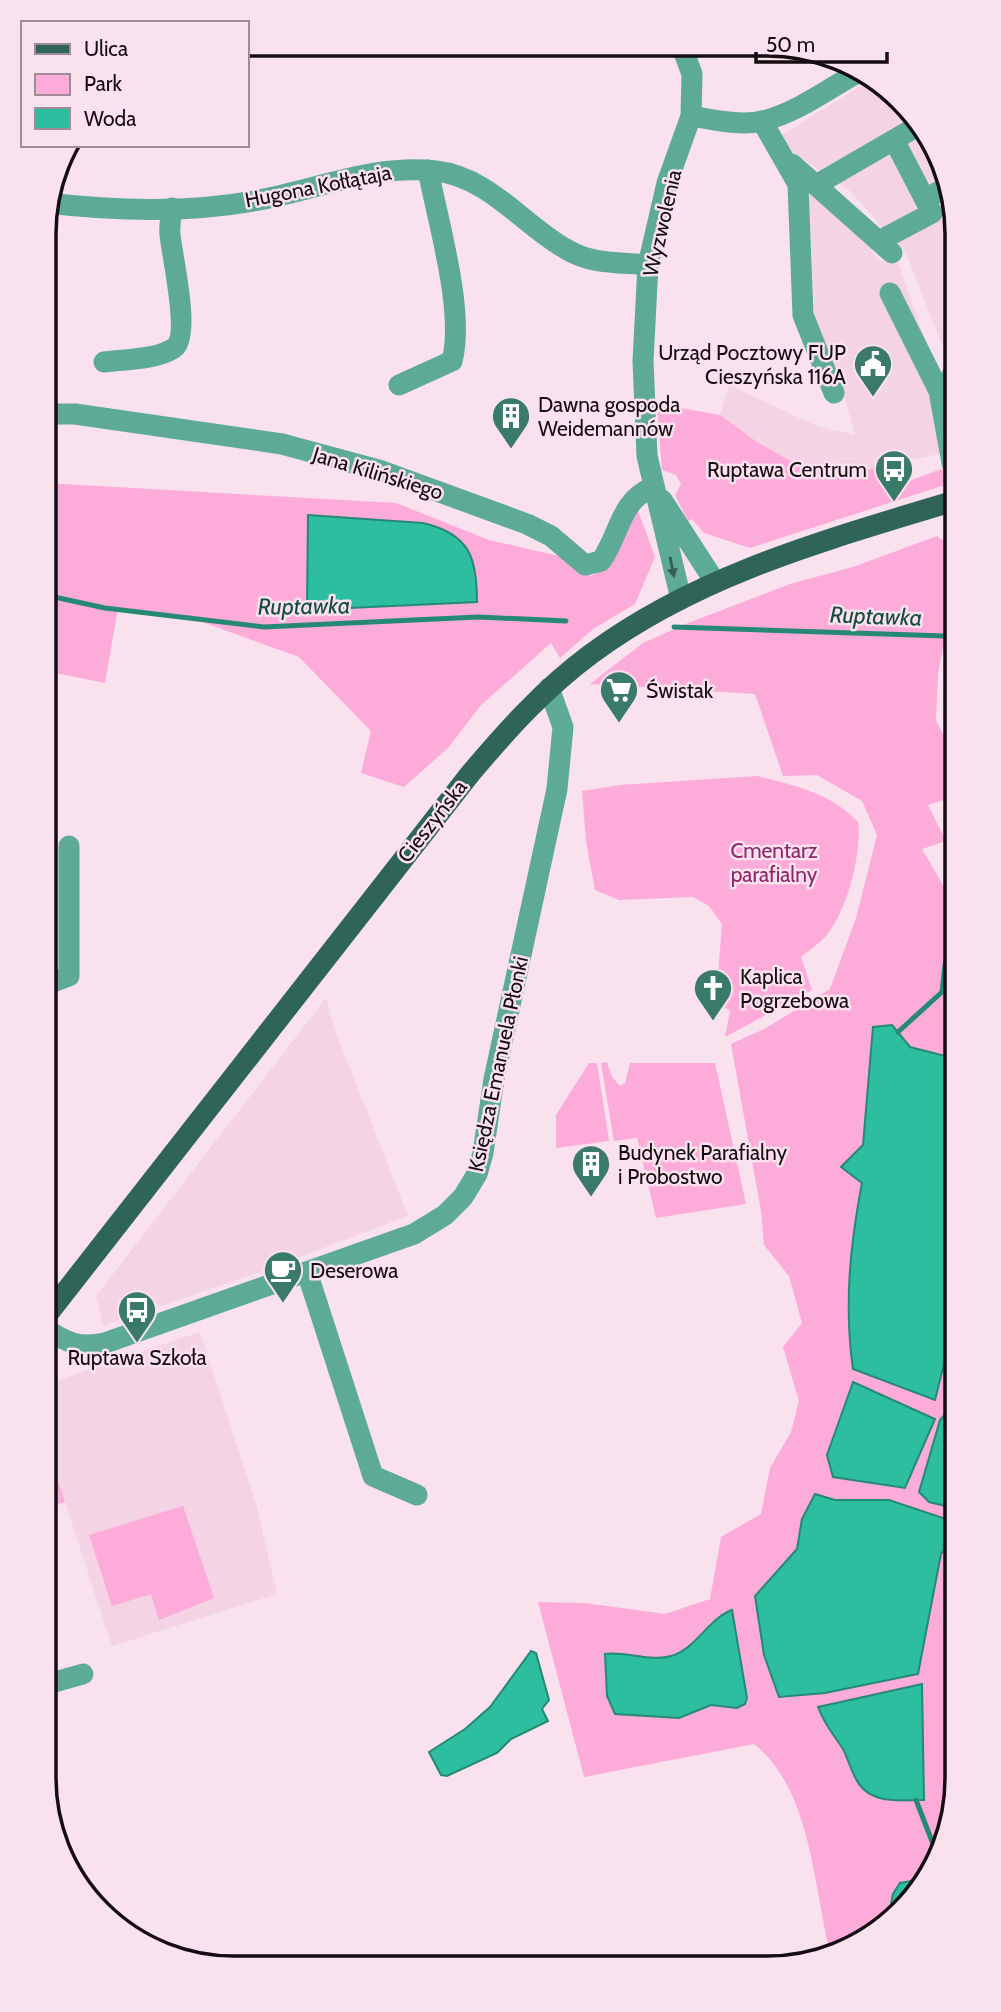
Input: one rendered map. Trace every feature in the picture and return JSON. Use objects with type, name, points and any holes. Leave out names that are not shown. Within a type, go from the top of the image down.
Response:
[{"type":"main road","name":"Cieszyńska","points":[[56,1304],[462,783],[507,730],[550,688],[599,649],[681,599],[715,582],[778,556],[945,504]]},
{"type":"street","name":"Wyzwolenia","points":[[681,599],[653,487],[644,428],[643,361],[648,265],[667,183],[691,116],[692,74],[685,56]]},
{"type":"street","points":[[691,116],[741,123],[762,121],[778,116],[851,77]]},
{"type":"street","points":[[762,121],[798,184],[803,315],[834,394]]},
{"type":"street","points":[[816,185],[911,130]]},
{"type":"street","points":[[780,153],[886,247],[932,213],[894,140]]},
{"type":"street","points":[[399,385],[452,361],[456,346],[454,305],[428,170]]},
{"type":"street","name":"Hugona Kołłątaja","points":[[59,203],[172,208],[258,200],[370,173],[428,170],[460,176],[480,185],[566,249],[593,261],[648,265]]},
{"type":"street","points":[[925,199],[940,191]]},
{"type":"street","points":[[104,362],[149,356],[174,347],[179,341],[182,325],[169,232],[172,208]]},
{"type":"street","points":[[890,293],[939,391],[945,424]]},
{"type":"street","name":"Jana Kilińskiego","points":[[56,414],[75,414],[282,444],[369,468],[527,524],[551,536],[585,565],[601,561],[627,506],[638,493],[653,487]]},
{"type":"street","name":"Wyzwolenia","points":[[653,487],[715,582]]},
{"type":"street","name":"Księdza Emanuela Płonki","points":[[56,1336],[68,1343],[87,1348],[414,1234],[446,1214],[463,1197],[477,1174],[484,1153],[497,1065],[557,789],[563,727],[550,688]]},
{"type":"street","points":[[56,981],[69,976],[69,846]]},
{"type":"street","points":[[307,1272],[343,1376],[373,1476],[416,1495]]},
{"type":"street","points":[[56,1682],[83,1674]]},
{"type":"shaded area","points":[[864,85],[901,117],[927,155],[942,199],[945,234],[945,352],[906,253],[850,191],[775,139]]},
{"type":"shaded area","points":[[809,186],[855,230],[879,260],[898,263],[945,396],[945,452],[848,475],[798,465],[757,442],[720,415],[729,385],[817,426],[855,435],[837,371],[815,335]]},
{"type":"shaded area","points":[[326,998],[336,1033],[408,1216],[257,1273],[103,1326],[96,1296]]},
{"type":"shaded area","points":[[200,1332],[257,1507],[277,1594],[112,1646],[65,1502],[56,1505],[56,1382],[108,1362],[110,1369],[119,1366],[118,1359]]},
{"type":"green space","points":[[670,406],[720,415],[757,442],[798,465],[848,475],[882,466],[891,484],[896,486],[941,469],[945,470],[945,485],[750,548],[704,533],[692,519],[688,521],[675,495],[681,484],[676,475],[662,470],[657,408]]},
{"type":"green space","points":[[56,484],[396,503],[489,540],[559,556],[591,576],[608,567],[637,508],[655,557],[635,604],[593,629],[560,658],[551,643],[481,705],[448,748],[404,787],[361,773],[371,731],[299,657],[186,616],[118,608],[105,683],[56,673]]},
{"type":"green space","points":[[937,536],[945,542],[945,638],[938,674],[936,720],[945,738],[945,800],[928,805],[945,841],[922,849],[945,888],[945,1790],[939,1824],[931,1846],[908,1886],[893,1904],[866,1926],[829,1945],[799,1813],[788,1787],[773,1763],[754,1744],[584,1777],[538,1602],[585,1603],[665,1614],[710,1599],[721,1537],[761,1514],[770,1468],[791,1432],[799,1401],[783,1347],[802,1323],[789,1276],[764,1245],[761,1211],[731,1044],[766,1028],[830,989],[856,918],[877,835],[862,801],[817,775],[783,776],[755,694],[590,684],[643,643],[683,625],[790,584],[853,567]]},
{"type":"green space","name":"Cmentarz parafialny","points":[[757,776],[824,797],[847,812],[858,822],[858,850],[846,898],[834,925],[823,939],[801,957],[812,990],[725,1037],[730,1011],[716,1001],[722,924],[709,906],[693,897],[619,900],[595,890],[586,841],[582,791],[620,785]]},
{"type":"green space","points":[[607,1062],[612,1077],[620,1086],[625,1083],[630,1063],[715,1063],[746,1204],[656,1218],[637,1138],[614,1141],[601,1063]]},
{"type":"green space","points":[[589,1063],[597,1063],[609,1141],[556,1148],[556,1115]]},
{"type":"green space","points":[[56,1475],[65,1502],[56,1505]]},
{"type":"green space","points":[[183,1506],[214,1598],[159,1620],[151,1594],[112,1606],[89,1535]]},
{"type":"water","points":[[308,515],[423,523],[451,534],[468,550],[475,573],[477,602],[307,610]]},
{"type":"water","points":[[892,1025],[910,1047],[945,1056],[945,1360],[935,1400],[853,1369],[849,1322],[850,1276],[862,1183],[841,1167],[863,1145],[873,1027]]},
{"type":"water","points":[[853,1382],[935,1419],[905,1488],[833,1477],[827,1455]]},
{"type":"water","points":[[945,1414],[945,1506],[929,1502],[919,1492],[940,1420]]},
{"type":"water","points":[[815,1494],[835,1500],[889,1500],[945,1519],[945,1549],[941,1554],[918,1674],[825,1693],[779,1697],[764,1655],[755,1596],[797,1549],[802,1519]]},
{"type":"water","points":[[732,1610],[747,1698],[745,1704],[737,1708],[711,1705],[679,1718],[615,1714],[607,1696],[605,1654],[655,1658],[671,1656],[688,1647],[716,1620]]},
{"type":"water","points":[[531,1651],[536,1653],[549,1700],[542,1709],[548,1721],[511,1739],[497,1753],[447,1776],[441,1775],[429,1752],[465,1729],[490,1707]]},
{"type":"water","points":[[922,1684],[924,1800],[877,1797],[862,1787],[856,1779],[843,1749],[818,1707]]},
{"type":"water","points":[[911,1881],[891,1906],[893,1894],[900,1883]]},
{"type":"waterway","name":"Ruptawka","points":[[56,597],[105,608],[264,627],[478,617],[566,621]]},
{"type":"waterway","name":"Ruptawka","points":[[674,627],[945,636]]},
{"type":"waterway","points":[[898,1032],[942,992],[945,965]]},
{"type":"waterway","points":[[916,1800],[932,1842]]},
{"type":"place","name":"Urząd Pocztowy FUP Cieszyńska 116A","points":[[873,398]]},
{"type":"place","name":"Dawna gospoda Weidemannów","points":[[511,450]]},
{"type":"place","name":"Ruptawa Centrum","points":[[894,503]]},
{"type":"place","name":"Świstak","points":[[619,724]]},
{"type":"place","name":"Kaplica Pogrzebowa","points":[[713,1022]]},
{"type":"place","name":"Budynek Parafialny i Probostwo","points":[[591,1198]]},
{"type":"place","name":"Deserowa","points":[[283,1304]]},
{"type":"place","name":"Ruptawa Szkoła","points":[[137,1344]]}]
